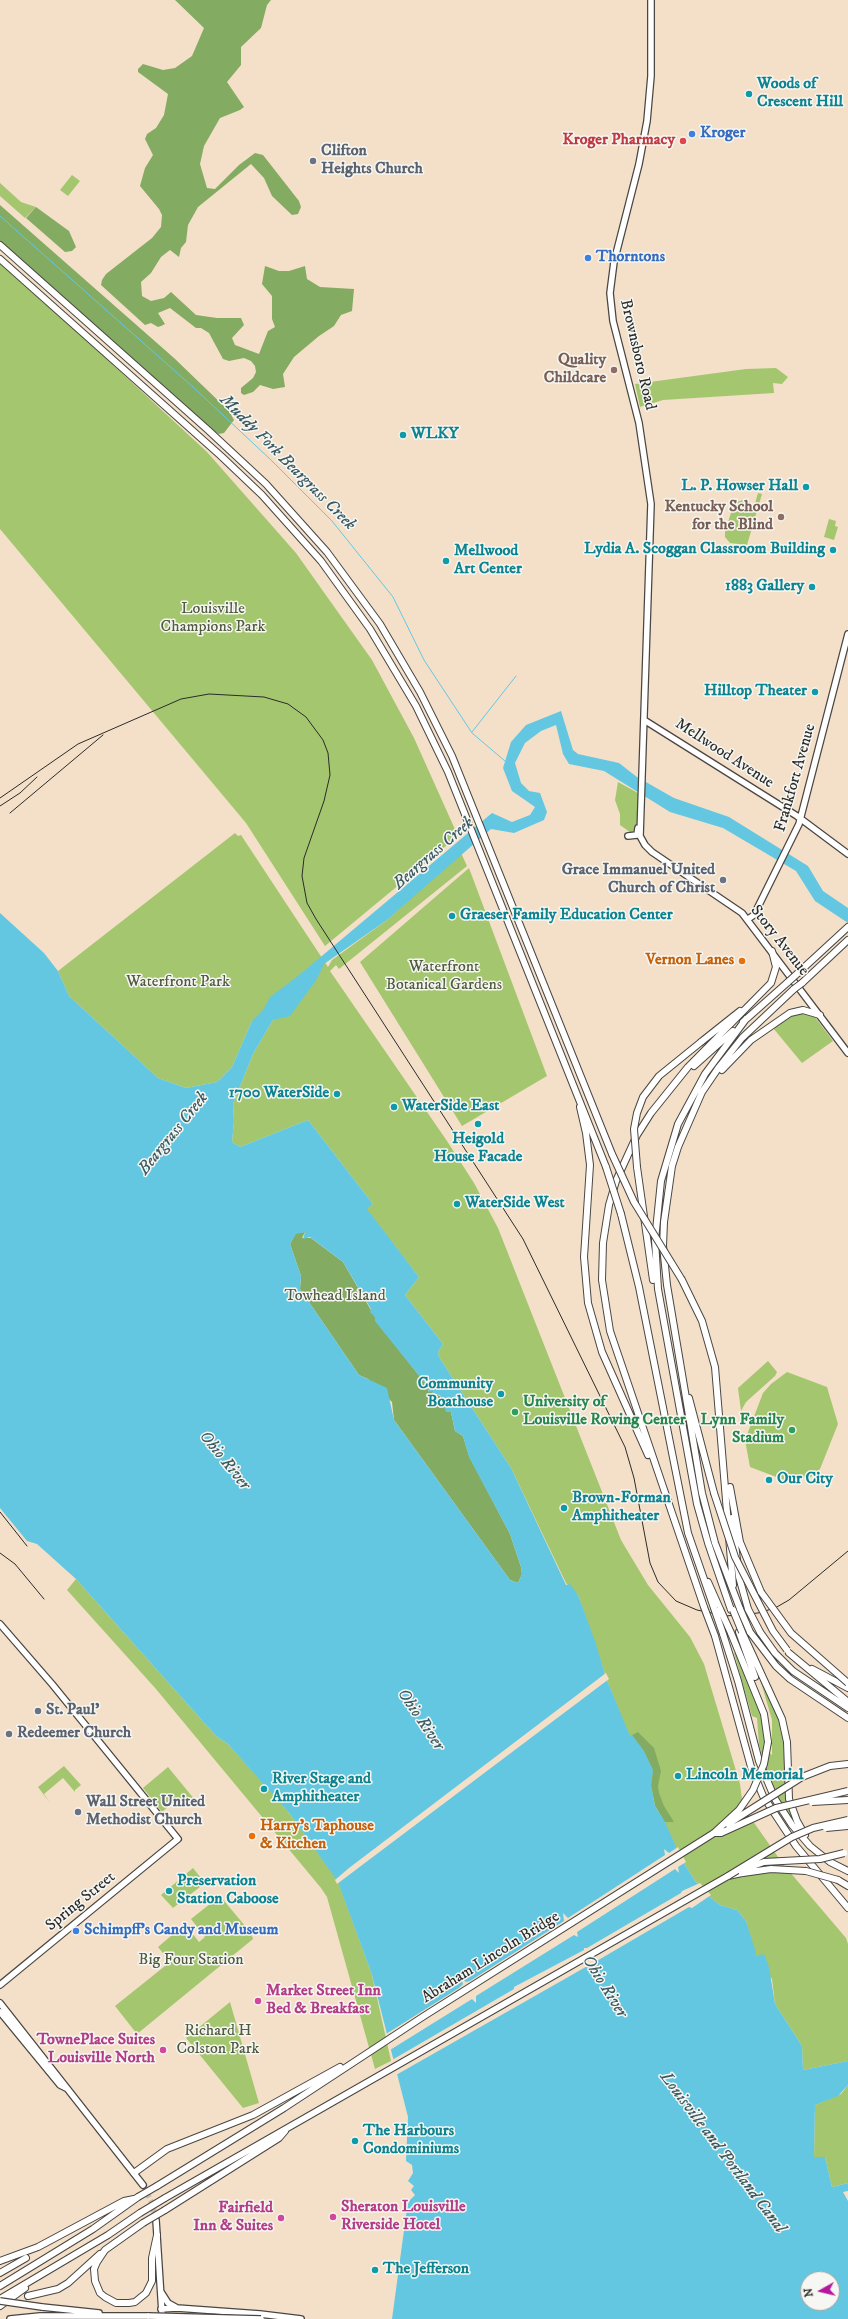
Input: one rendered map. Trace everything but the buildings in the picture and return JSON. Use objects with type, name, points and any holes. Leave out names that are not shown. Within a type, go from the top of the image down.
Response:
[{"type":"highway","points":[[0,245],[228,448],[275,493],[327,552],[358,593],[401,658],[413,679],[452,756],[612,1154],[634,1202],[682,1280],[699,1313],[711,1348],[716,1375],[733,1592]]},
{"type":"highway","points":[[0,259],[205,441],[262,495],[321,561],[357,610],[405,686],[440,753],[575,1086],[606,1167],[621,1214],[639,1287],[682,1505],[692,1545],[723,1634],[759,1761],[775,1799],[792,1825],[815,1851],[830,1862],[848,1869]]},
{"type":"highway","points":[[675,1084],[848,927]]},
{"type":"highway","points":[[846,942],[747,1033],[715,1072],[702,1092],[685,1128],[671,1175],[664,1222],[663,1246],[667,1285],[705,1506],[733,1592],[750,1632],[776,1666],[786,1675],[848,1718]]},
{"type":"highway","points":[[772,951],[776,962],[776,972],[771,983],[688,1066],[644,1124],[623,1163],[607,1218],[602,1268],[605,1306],[613,1343],[715,1636],[751,1767],[762,1796],[796,1846],[848,1908]]},
{"type":"highway","points":[[668,1345],[655,1295],[637,1167],[634,1129],[636,1113],[643,1097],[659,1076],[763,992]]},
{"type":"highway","points":[[671,1175],[691,1121],[702,1099],[720,1071],[733,1057],[758,1035],[790,1013],[803,1010],[820,1016]]},
{"type":"highway","points":[[714,1833],[739,1810],[753,1790],[764,1764],[768,1742],[766,1711],[699,1514],[658,1288],[655,1254],[655,1225],[661,1181],[674,1137],[692,1096],[721,1050],[746,1019]]},
{"type":"highway","points":[[575,1086],[586,1133],[590,1165],[584,1266],[590,1314],[602,1352],[638,1432],[683,1546]]},
{"type":"highway","points":[[680,1361],[714,1493],[726,1533],[743,1574],[773,1631],[788,1652],[848,1702]]},
{"type":"highway","points":[[721,1427],[740,1542],[761,1592],[791,1633],[848,1683]]},
{"type":"highway","points":[[730,1487],[739,1577],[748,1609],[760,1632],[775,1653],[793,1671],[848,1708]]},
{"type":"highway","points":[[682,1505],[699,1558],[764,1714],[768,1742]]},
{"type":"highway","points":[[740,1632],[784,1727],[787,1742],[788,1792],[797,1821],[818,1849],[832,1860],[848,1869]]},
{"type":"highway","points":[[788,1652],[808,1667],[848,1688]]},
{"type":"highway","points":[[714,1833],[802,1777],[830,1766],[848,1764]]},
{"type":"highway","points":[[714,1833],[721,1833],[781,1807],[848,1791]]},
{"type":"highway","points":[[781,1807],[820,1801],[848,1800]]},
{"type":"highway","points":[[0,2306],[15,2293],[40,2276],[165,2198],[728,1876],[774,1846],[801,1833],[826,1824],[848,1820]]},
{"type":"highway","points":[[801,1833],[830,1827],[848,1826]]},
{"type":"highway","name":"Abraham Lincoln Bridge","points":[[137,2198],[284,2108],[356,2060],[714,1833]]},
{"type":"highway","points":[[742,1873],[750,1867],[764,1862],[826,1858],[846,1852]]},
{"type":"highway","points":[[728,1876],[771,1869],[806,1871],[838,1880],[848,1886]]},
{"type":"highway","points":[[134,2173],[167,2149],[253,2115],[324,2074],[356,2060]]},
{"type":"highway","points":[[28,2296],[58,2289],[113,2244],[143,2223],[279,2138],[288,2127]]},
{"type":"highway","points":[[0,2261],[38,2247],[124,2201],[137,2198]]},
{"type":"highway","points":[[0,2286],[39,2263],[137,2198]]},
{"type":"highway","points":[[113,2244],[97,2262],[94,2269],[95,2281],[100,2293],[110,2301],[129,2304],[141,2298],[151,2284],[152,2258],[157,2235]]},
{"type":"highway","points":[[0,2273],[26,2258]]},
{"type":"highway","points":[[0,2300],[15,2293]]},
{"type":"main road","name":"Brownsboro Road","points":[[639,820],[642,778],[651,504],[639,423],[613,321],[610,293],[614,262],[639,164],[647,121],[651,76],[651,0]]},
{"type":"main road","name":"Frankfort Avenue","points":[[748,919],[754,915],[780,864],[800,819],[848,634]]},
{"type":"main road","name":"Mellwood Avenue","points":[[644,720],[800,819],[848,854]]},
{"type":"main road","points":[[628,836],[637,834],[639,820]]},
{"type":"main road","name":"Story Avenue","points":[[639,820],[642,841],[652,852],[724,900],[748,919],[848,1053]]},
{"type":"main road","name":"Spring Street","points":[[0,1624],[57,1690],[178,1839],[0,1986]]},
{"type":"main road","points":[[0,2003],[142,2184]]},
{"type":"main road","points":[[0,2012],[60,2085],[66,2088]]},
{"type":"main road","points":[[156,2220],[162,2319]]},
{"type":"main road","points":[[160,2290],[168,2303],[177,2308]]},
{"type":"main road","points":[[0,2300],[42,2307],[149,2316]]},
{"type":"main road","points":[[161,2309],[177,2308],[210,2312],[260,2314],[301,2319]]},
{"type":"main road","points":[[10,2319],[40,2316],[149,2316],[261,2319]]},
{"type":"green space","points":[[175,0],[271,0],[267,5],[261,28],[241,47],[241,65],[227,82],[244,107],[220,118],[204,146],[200,164],[207,188],[215,189],[239,165],[255,153],[263,155],[299,201],[301,207],[298,214],[292,215],[272,196],[264,178],[251,164],[198,207],[188,225],[186,242],[181,248],[179,257],[170,250],[161,257],[151,273],[141,282],[142,296],[151,301],[164,298],[171,292],[196,315],[217,318],[241,318],[244,325],[232,338],[235,345],[259,354],[268,331],[275,327],[272,319],[272,296],[262,284],[265,266],[279,271],[289,271],[305,266],[307,279],[320,287],[354,289],[352,311],[341,315],[334,326],[319,336],[294,357],[283,374],[285,387],[273,389],[260,385],[253,392],[244,395],[241,393],[241,388],[253,378],[256,372],[255,366],[251,361],[244,358],[229,361],[223,359],[209,333],[201,328],[196,328],[170,308],[158,313],[165,324],[158,327],[151,323],[145,325],[101,285],[106,274],[152,238],[161,227],[162,215],[159,209],[140,186],[145,168],[153,155],[145,139],[147,134],[156,128],[164,115],[168,94],[138,72],[138,69],[143,64],[163,70],[175,68],[192,56],[204,28]]},
{"type":"green space","points":[[72,175],[80,181],[68,196],[60,190]]},
{"type":"green space","points":[[0,183],[21,202],[36,207],[25,218],[0,196]]},
{"type":"green space","points":[[0,205],[174,358],[229,411],[234,420],[224,433],[219,434],[212,430],[0,241]]},
{"type":"green space","points":[[36,207],[69,231],[76,247],[72,251],[65,252],[26,218]]},
{"type":"green space","name":"Louisville Champions Park","points":[[0,260],[207,452],[296,553],[372,660],[414,738],[458,836],[325,946],[246,823],[0,529]]},
{"type":"green space","points":[[776,368],[788,377],[782,384],[773,383],[774,393],[663,400],[640,407],[635,384],[746,369]]},
{"type":"green space","points":[[758,493],[762,494],[747,545],[730,543],[725,537],[725,532],[733,506],[737,502],[743,500],[750,502],[754,507]]},
{"type":"green space","points":[[829,519],[836,521],[835,526],[838,527],[834,540],[824,537]]},
{"type":"green space","points":[[618,782],[638,793],[637,830],[634,835],[620,825],[620,814],[615,800]]},
{"type":"green space","name":"Waterfront Park","points":[[235,833],[238,836],[241,835],[328,967],[332,960],[387,920],[461,853],[467,866],[339,969],[336,965],[330,971],[447,1141],[474,1183],[498,1228],[621,1540],[648,1585],[690,1637],[704,1664],[740,1784],[743,1807],[783,1864],[846,1938],[848,1944],[848,2061],[803,2070],[802,2046],[775,2004],[772,1979],[755,1957],[746,1921],[737,1910],[720,1905],[711,1898],[695,1881],[681,1858],[660,1815],[608,1683],[578,1595],[566,1583],[511,1468],[439,1357],[438,1352],[443,1344],[405,1295],[419,1277],[366,1209],[373,1204],[308,1120],[240,1147],[232,1142],[234,1121],[233,1104],[253,1054],[273,1020],[252,1021],[232,1067],[217,1082],[186,1088],[158,1078],[69,996],[58,971]]},
{"type":"green space","name":"Waterfront Botanical Gardens","points":[[469,868],[547,1076],[462,1126],[360,962]]},
{"type":"green space","points":[[807,1012],[815,1017],[833,1041],[802,1063],[773,1028],[796,1013]]},
{"type":"green space","name":"Towhead Island","points":[[305,1232],[302,1238],[311,1238],[343,1262],[375,1317],[375,1320],[429,1388],[428,1391],[434,1391],[431,1394],[432,1397],[435,1394],[440,1396],[444,1407],[451,1412],[455,1431],[463,1436],[469,1456],[510,1534],[521,1567],[522,1574],[518,1583],[510,1580],[394,1420],[392,1402],[368,1379],[359,1375],[300,1289],[301,1276],[290,1244],[296,1233]]},
{"type":"green space","points":[[768,1361],[777,1372],[775,1376],[746,1402],[741,1411],[738,1388]]},
{"type":"green space","name":"Lynn Family Stadium","points":[[787,1372],[827,1387],[838,1424],[820,1469],[807,1480],[804,1477],[795,1484],[750,1467],[745,1440],[763,1393],[771,1384]]},
{"type":"green space","points":[[76,1579],[216,1736],[228,1744],[266,1786],[290,1814],[338,1881],[372,1975],[391,2061],[375,2069],[327,1897],[156,1689],[67,1590]]},
{"type":"green space","points":[[736,1652],[761,1710],[765,1737],[763,1748],[772,1755],[772,1720],[760,1679],[778,1717],[783,1740],[786,1793],[792,1819],[778,1799],[768,1776],[759,1745],[757,1718],[752,1716],[734,1653]]},
{"type":"green space","points":[[638,1732],[654,1748],[661,1771],[658,1786],[659,1793],[664,1806],[674,1822],[665,1822],[655,1806],[651,1785],[653,1770],[644,1752],[632,1735]]},
{"type":"green space","points":[[64,1766],[81,1785],[75,1790],[75,1792],[63,1778],[44,1794],[50,1803],[38,1787]]},
{"type":"green space","points":[[168,1767],[195,1800],[185,1806],[178,1798],[162,1812],[143,1788]]},
{"type":"green space","points":[[193,1868],[205,1883],[173,1908],[161,1895]]},
{"type":"green space","name":"Big Four Station","points":[[220,1896],[251,1933],[253,1939],[137,2034],[115,2006],[170,1962],[158,1947],[185,1924],[199,1942],[205,1937],[191,1919]]},
{"type":"green space","name":"Richard H Colston Park","points":[[230,2002],[259,2103],[243,2108],[186,2038]]},
{"type":"green space","points":[[848,2085],[848,2183],[832,2187],[825,2157],[814,2157],[815,2105],[841,2094]]},
{"type":"water","points":[[561,711],[573,750],[578,754],[619,763],[637,777],[674,798],[729,817],[808,866],[823,891],[848,908],[848,923],[815,901],[796,871],[723,828],[670,812],[604,771],[569,764],[563,754],[556,725],[541,731],[525,743],[515,763],[521,783],[529,791],[540,793],[547,812],[544,820],[514,833],[491,829],[387,920],[324,964],[317,979],[290,1016],[273,1020],[253,1054],[233,1104],[234,1121],[232,1142],[240,1147],[308,1120],[373,1204],[367,1209],[419,1277],[405,1295],[443,1344],[438,1352],[439,1357],[511,1468],[566,1585],[570,1584],[578,1595],[595,1641],[606,1678],[630,1736],[632,1735],[644,1751],[653,1770],[651,1785],[655,1806],[665,1822],[681,1858],[695,1881],[711,1898],[720,1905],[737,1910],[746,1921],[756,1953],[755,1956],[764,1954],[769,1967],[775,2004],[802,2046],[803,2070],[848,2061],[848,2085],[838,2096],[815,2105],[814,2157],[825,2157],[832,2187],[848,2183],[848,2191],[843,2192],[848,2201],[848,2319],[392,2319],[407,2208],[409,2201],[415,2195],[411,2190],[414,2186],[408,2181],[413,2173],[412,2165],[406,2161],[408,2117],[372,1975],[338,1882],[290,1814],[228,1744],[216,1736],[76,1579],[37,1544],[27,1541],[0,1508],[0,913],[44,953],[58,971],[69,996],[158,1078],[186,1088],[217,1082],[232,1067],[252,1021],[263,1010],[270,997],[298,976],[492,813],[512,822],[530,815],[535,807],[512,791],[503,768],[511,742],[526,725]],"holes":[[[305,1232],[303,1239],[310,1237],[343,1262],[371,1309],[370,1312],[375,1317],[375,1321],[429,1388],[428,1392],[434,1391],[431,1394],[431,1397],[434,1394],[440,1395],[446,1412],[451,1412],[455,1431],[463,1436],[469,1457],[510,1534],[521,1567],[522,1574],[518,1583],[510,1580],[394,1420],[387,1388],[359,1375],[300,1289],[301,1276],[290,1244],[296,1234]]]},
{"type":"pier","points":[[606,1673],[609,1679],[337,1884],[335,1880],[349,1868]]},
{"type":"pier","points":[[678,1847],[686,1862],[678,1867],[679,1873],[675,1869],[577,1932],[578,1937],[574,1935],[476,1996],[476,2003],[472,1999],[390,2050],[386,2034],[459,1988],[463,1984],[461,1978],[466,1982],[470,1981],[564,1921],[563,1913],[568,1918],[665,1855],[664,1849],[669,1853]]},
{"type":"pier","points":[[700,1883],[711,1895],[692,1908],[689,1907],[595,1962],[594,1964],[591,1964],[396,2075],[392,2060],[514,1989],[514,1987],[584,1950],[584,1948],[587,1948],[681,1893],[682,1891]]},
{"type":"waterway","name":"Muddy Fork Beargrass Creek","points":[[0,216],[193,387],[271,460],[332,521],[393,597],[424,660],[472,733],[505,761]]},
{"type":"waterway","points":[[472,732],[516,676]]},
{"type":"tunnel","points":[[143,2185],[152,2203],[156,2220]]},
{"type":"railway","points":[[0,798],[78,744],[181,699],[209,694],[264,697],[288,704],[306,717],[323,740],[328,753],[330,775],[324,801],[304,858],[302,876],[307,903],[523,1239],[625,1447],[634,1478],[650,1563],[658,1582],[676,1601],[697,1610],[726,1616],[758,1613],[775,1608],[789,1600],[848,1551]]},
{"type":"railway","points":[[10,813],[103,735]]},
{"type":"railway","points":[[0,806],[20,793],[37,777]]},
{"type":"railway","points":[[0,1512],[27,1546]]},
{"type":"railway","points":[[0,1553],[15,1564],[44,1599]]},
{"type":"place","name":"Woods of Crescent Hill","points":[[749,94]]},
{"type":"place","name":"Kroger","points":[[692,134]]},
{"type":"place","name":"Kroger Pharmacy","points":[[683,141]]},
{"type":"place","name":"Clifton Heights Church","points":[[313,161]]},
{"type":"place","name":"Thorntons","points":[[588,258]]},
{"type":"place","name":"Quality Childcare","points":[[614,370]]},
{"type":"place","name":"WLKY","points":[[403,435]]},
{"type":"place","name":"L. P. Howser Hall","points":[[806,487]]},
{"type":"place","name":"Kentucky School for the Blind","points":[[781,517]]},
{"type":"place","name":"Lydia A. Scoggan Classroom Building","points":[[833,550]]},
{"type":"place","name":"Mellwood Art Center","points":[[446,561]]},
{"type":"place","name":"1883 Gallery","points":[[812,587]]},
{"type":"place","name":"Hilltop Theater","points":[[815,692]]},
{"type":"place","name":"Grace Immanuel United Church of Christ","points":[[723,880]]},
{"type":"place","name":"Graeser Family Education Center","points":[[452,916]]},
{"type":"place","name":"Vernon Lanes","points":[[742,961]]},
{"type":"place","name":"1700 WaterSide","points":[[337,1094]]},
{"type":"place","name":"WaterSide East","points":[[394,1107]]},
{"type":"place","name":"Heigold House Facade","points":[[478,1124]]},
{"type":"place","name":"WaterSide West","points":[[457,1204]]},
{"type":"place","name":"Community Boathouse","points":[[501,1394]]},
{"type":"place","name":"University of Louisville Rowing Center","points":[[515,1412]]},
{"type":"place","name":"Lynn Family Stadium","points":[[792,1430]]},
{"type":"place","name":"Our City","points":[[769,1480]]},
{"type":"place","name":"Brown-Forman Amphitheater","points":[[564,1508]]},
{"type":"place","name":"St. Paul'","points":[[38,1711]]},
{"type":"place","name":"Redeemer Church","points":[[9,1734]]},
{"type":"place","name":"Lincoln Memorial","points":[[678,1776]]},
{"type":"place","name":"River Stage and Amphitheater","points":[[264,1789]]},
{"type":"place","name":"Wall Street United Methodist Church","points":[[78,1812]]},
{"type":"place","name":"Harry's Taphouse & Kitchen","points":[[252,1836]]},
{"type":"place","name":"Preservation Station Caboose","points":[[169,1891]]},
{"type":"place","name":"Schimpff's Candy and Museum","points":[[76,1931]]},
{"type":"place","name":"Market Street Inn Bed & Breakfast","points":[[258,2001]]},
{"type":"place","name":"TownePlace Suites Louisville North","points":[[163,2050]]},
{"type":"place","name":"The Harbours Condominiums","points":[[355,2141]]},
{"type":"place","name":"Sheraton Louisville Riverside Hotel","points":[[333,2217]]},
{"type":"place","name":"Fairfield Inn & Suites","points":[[281,2218]]},
{"type":"place","name":"The Jefferson","points":[[375,2270]]},
{"type":"water label","name":"Beargrass Creek","points":[[434,854]]},
{"type":"water label","name":"Beargrass Creek","points":[[174,1134]]},
{"type":"water label","name":"Ohio River","points":[[224,1461]]},
{"type":"water label","name":"Ohio River","points":[[420,1720]]},
{"type":"water label","name":"Ohio River","points":[[604,1987]]},
{"type":"water label","name":"Louisville and Portland Canal","points":[[722,2153]]}]
